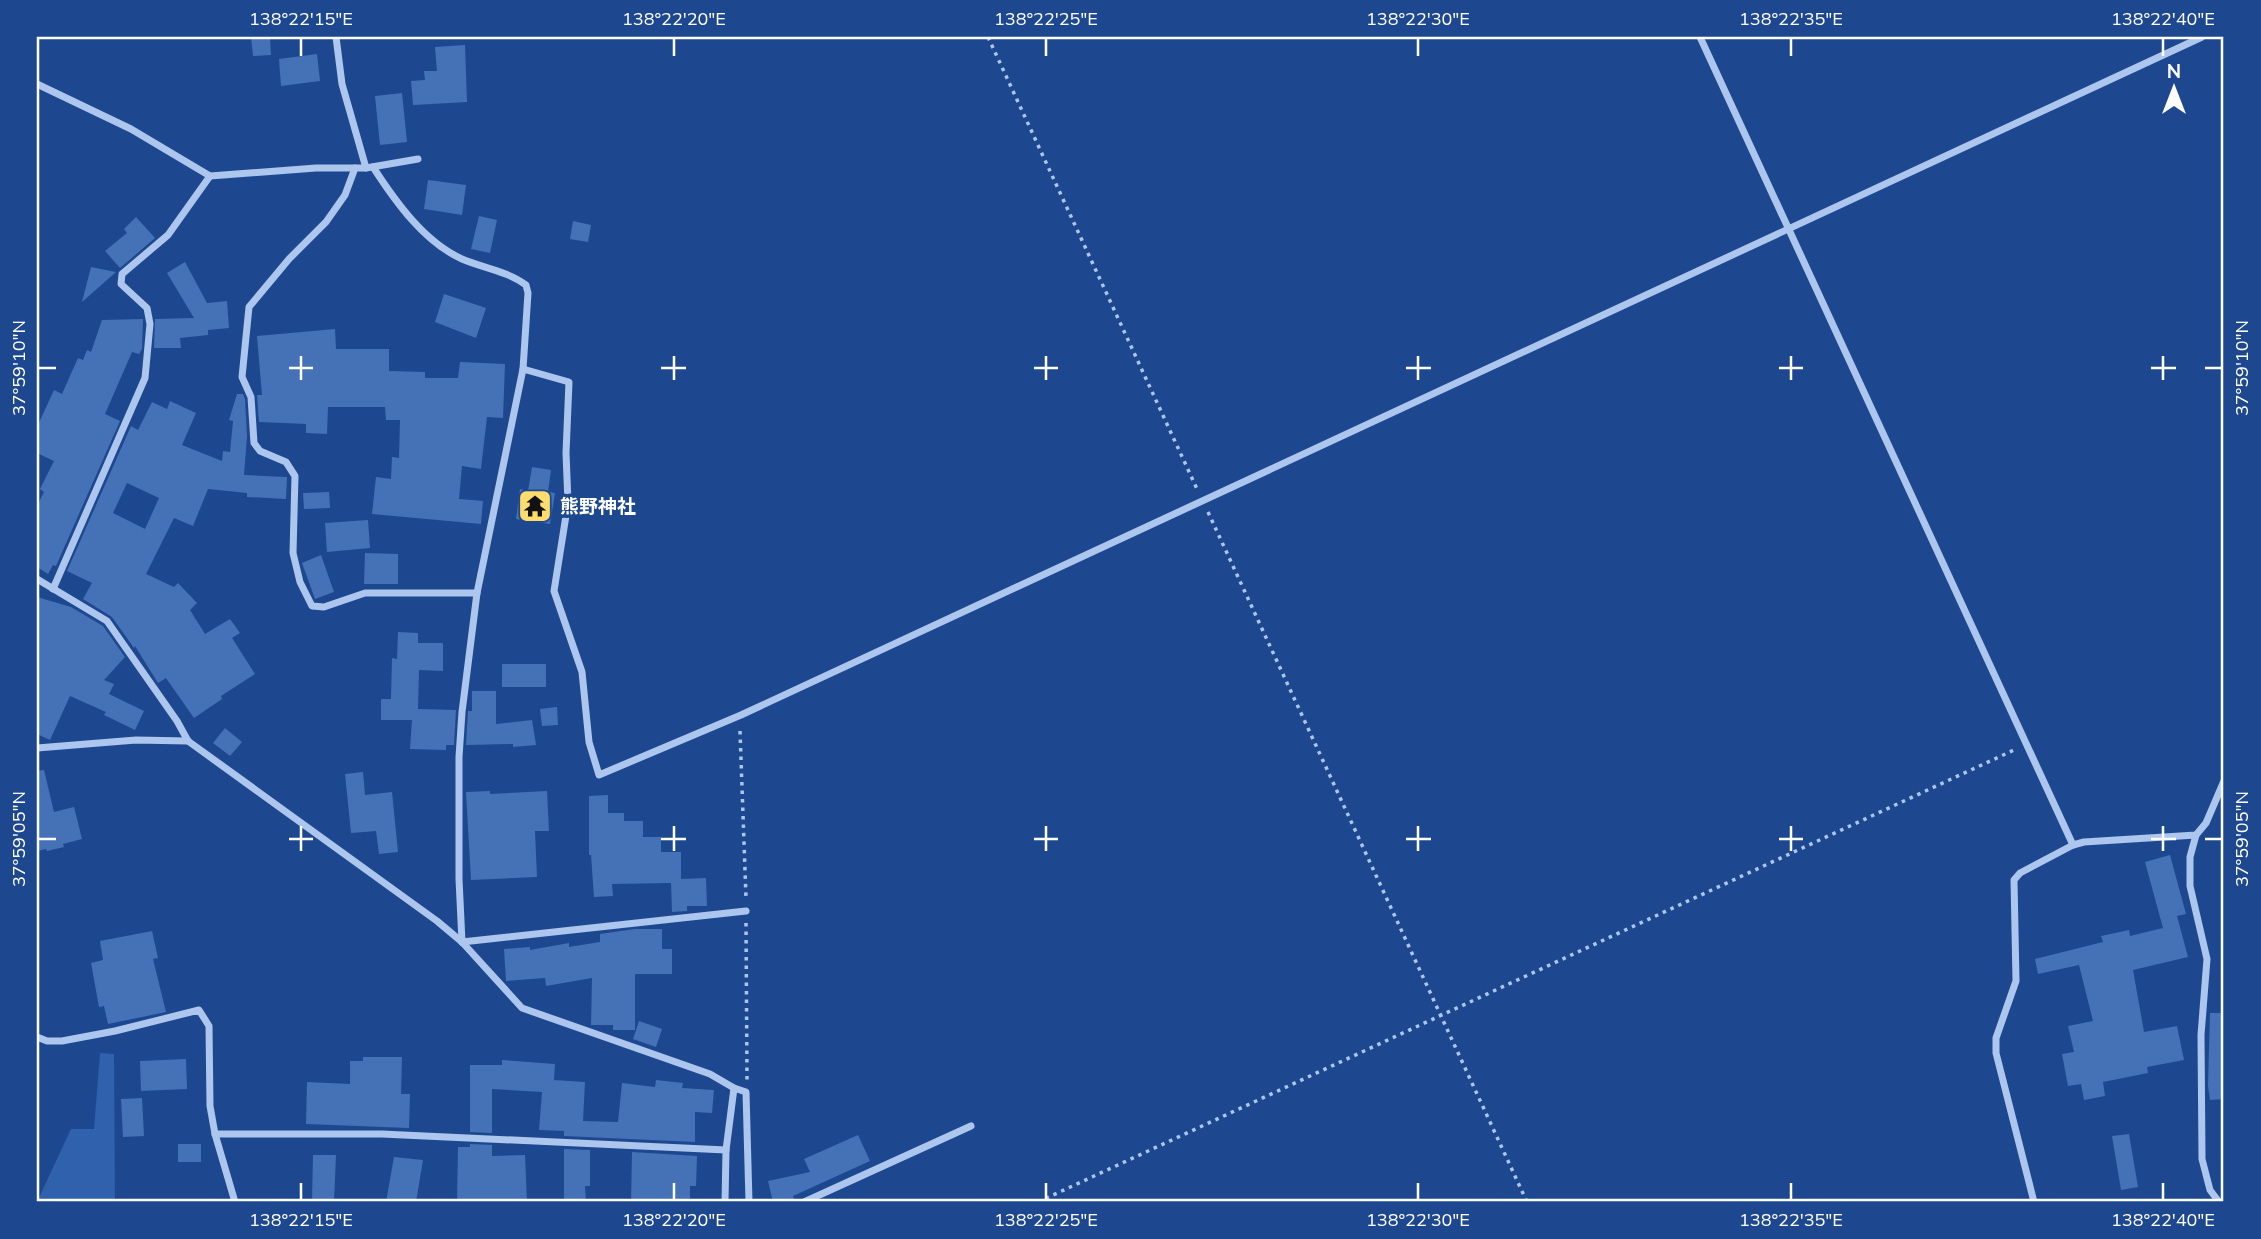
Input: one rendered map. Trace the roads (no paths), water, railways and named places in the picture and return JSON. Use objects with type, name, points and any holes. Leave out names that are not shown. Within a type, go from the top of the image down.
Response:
[{"type":"street","points":[[335,37],[342,84],[370,167],[410,216],[440,247],[462,259],[516,278],[526,285],[528,293],[523,369],[478,593],[462,712],[459,758],[462,943]]},
{"type":"street","points":[[1700,37],[2073,845]]},
{"type":"street","points":[[523,369],[569,382],[566,453],[568,503],[554,592],[582,672],[589,742],[599,775],[741,715],[2202,37]]},
{"type":"street","points":[[37,84],[131,129],[210,176],[370,167],[418,159]]},
{"type":"street","points":[[355,168],[345,195],[326,222],[289,259],[249,307],[242,377],[251,397],[254,443],[260,450],[286,462],[295,476],[293,553],[300,582],[312,606],[324,607],[365,593],[478,593]]},
{"type":"street","points":[[53,589],[145,378],[149,324],[147,308],[121,284],[122,274],[168,235],[210,176]]},
{"type":"street","points":[[37,579],[107,621],[177,720],[188,741],[386,883],[462,943],[522,1007],[710,1074],[746,1092],[749,1202]]},
{"type":"street","points":[[37,748],[136,740],[188,741]]},
{"type":"street","points":[[2219,1202],[2210,1190],[2202,1159],[2201,1035],[2207,959],[2190,886],[2190,857],[2196,835],[2206,822],[2224,781]]},
{"type":"street","points":[[2034,1202],[1996,1053],[1996,1038],[2017,981],[2014,880],[2020,873],[2084,842],[2196,835]]},
{"type":"street","points":[[462,943],[746,911]]},
{"type":"street","points":[[37,1037],[47,1041],[62,1041],[199,1010],[209,1026],[210,1106],[215,1134],[235,1202]]},
{"type":"street","points":[[725,1202],[726,1150],[734,1088]]},
{"type":"street","points":[[804,1202],[971,1126]]},
{"type":"street","points":[[215,1134],[382,1134],[726,1150]]},
{"type":"place","name":"熊野神社","points":[[535,506]]}]
